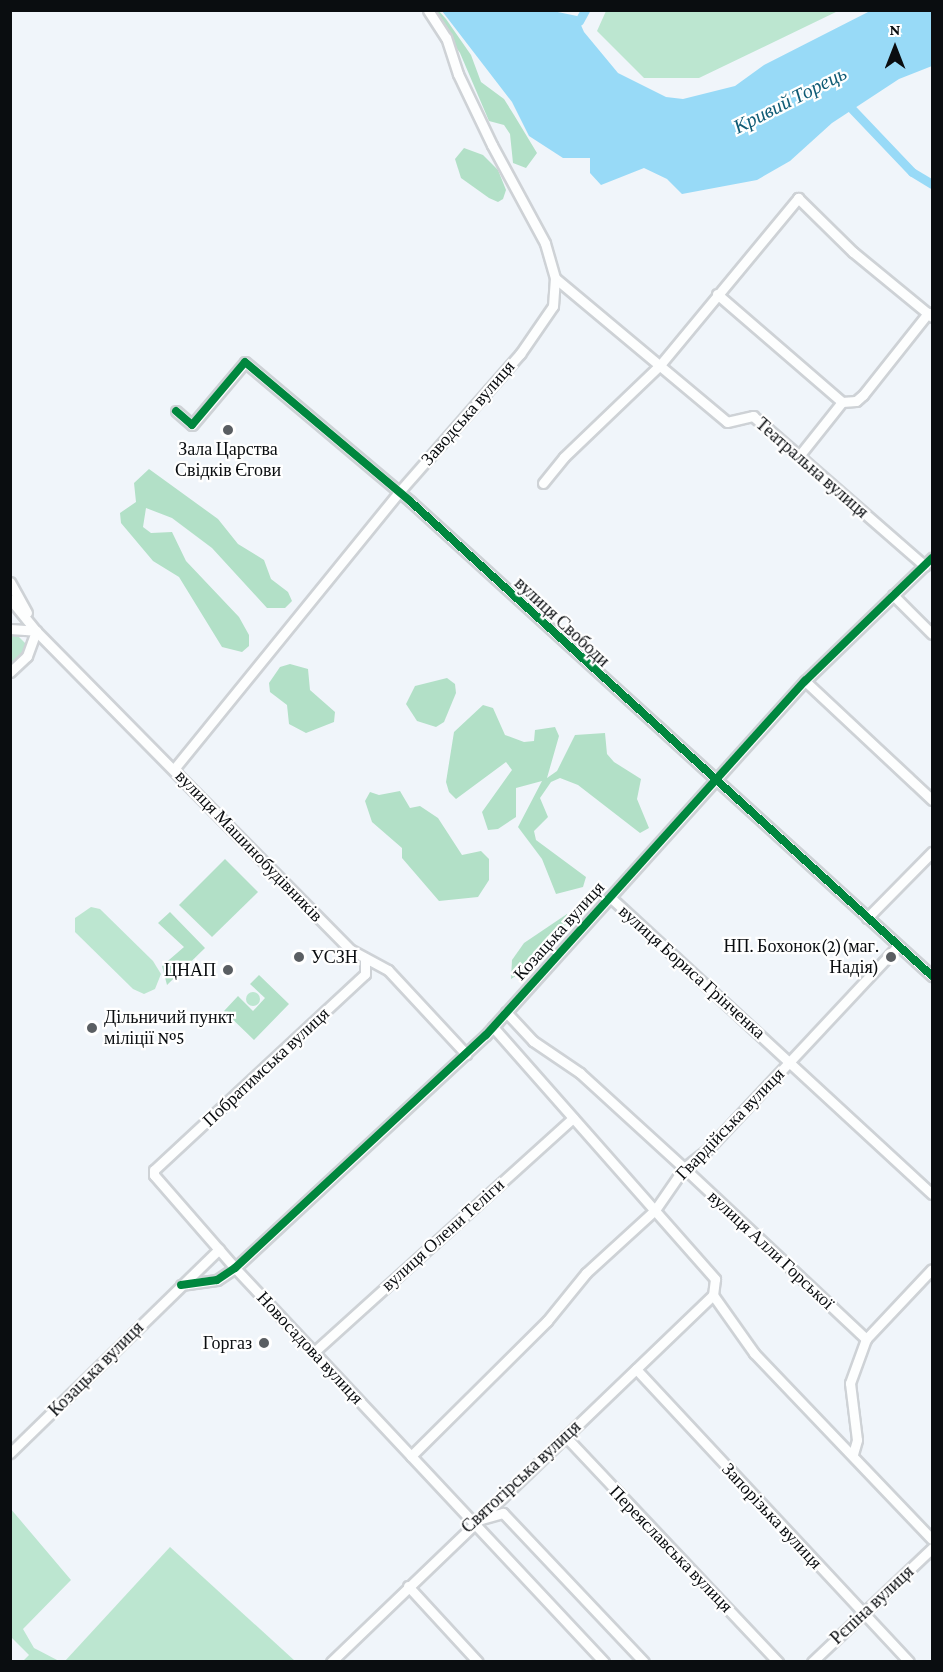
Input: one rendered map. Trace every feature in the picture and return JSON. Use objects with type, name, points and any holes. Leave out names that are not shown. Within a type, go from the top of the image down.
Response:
[{"type":"street","name":"Заводська вулиця","points":[[174,769],[399,492],[541,328],[553,306],[555,278],[545,243],[482,125],[458,74],[446,38],[428,10]]},
{"type":"street","points":[[543,483],[564,457],[660,365],[717,294],[798,198],[853,252],[930,315],[863,395],[856,401],[842,402],[717,294]]},
{"type":"street","name":"Театральна вулиця","points":[[555,278],[727,422],[753,416],[925,566]]},
{"type":"street","name":"вулиця Свободи","points":[[176,411],[192,425],[245,362],[399,492],[714,781],[933,976]]},
{"type":"street","points":[[800,456],[842,402]]},
{"type":"street","name":"Козацька вулиця","points":[[181,1285],[217,1280],[235,1268],[493,1028],[806,681],[933,558]]},
{"type":"street","name":"вулиця Машинобудівників","points":[[10,582],[36,631]]},
{"type":"street","points":[[893,595],[933,634]]},
{"type":"street","name":"вулиця Машинобудівників","points":[[10,599],[36,631],[351,950],[388,970],[466,1054]]},
{"type":"street","points":[[10,629],[36,631],[27,656],[10,672]]},
{"type":"street","points":[[806,681],[933,800]]},
{"type":"street","points":[[867,918],[933,852]]},
{"type":"street","name":"вулиця Бориса Грінченка","points":[[610,897],[933,1194]]},
{"type":"street","name":"Гвардійська вулиця","points":[[411,1456],[547,1321],[586,1273],[655,1210],[684,1168],[707,1150],[898,946]]},
{"type":"street","name":"Побратимська вулиця","points":[[154,1170],[365,974],[365,959]]},
{"type":"street","name":"вулиця Алли Горської","points":[[506,1012],[533,1041],[580,1073],[866,1339]]},
{"type":"street","points":[[493,1028],[715,1279],[713,1295],[754,1353],[854,1454],[933,1539]]},
{"type":"street","name":"вулиця Олени Теліги","points":[[314,1352],[573,1118]]},
{"type":"street","name":"Новосадова вулиця","points":[[154,1170],[157,1181],[235,1268],[604,1662]]},
{"type":"street","name":"Козацька вулиця","points":[[10,1453],[219,1249]]},
{"type":"street","points":[[854,1454],[857,1440],[850,1383],[866,1339],[933,1269]]},
{"type":"street","name":"Святогірська вулиця","points":[[337,1659],[473,1522],[713,1295]]},
{"type":"street","name":"Запорізька вулиця","points":[[636,1369],[909,1662]]},
{"type":"street","name":"Переяславська вулиця","points":[[565,1436],[778,1662]]},
{"type":"street","points":[[473,1522],[503,1513],[644,1662]]},
{"type":"street","name":"Рєпіна вулиця","points":[[812,1662],[933,1548]]},
{"type":"street","points":[[408,1586],[478,1662]]},
{"type":"green space","points":[[606,10],[838,11],[699,78],[644,78],[597,31]]},
{"type":"green space","points":[[431,11],[439,11],[446,19],[471,55],[481,82],[504,99],[537,153],[526,168],[513,163],[510,134],[504,125],[489,121],[460,53]]},
{"type":"green space","points":[[464,148],[483,155],[498,170],[506,190],[503,199],[498,202],[489,198],[461,178],[455,159]]},
{"type":"green space","points":[[149,469],[218,519],[238,544],[264,560],[271,579],[288,592],[292,601],[285,608],[267,608],[212,548],[172,518],[146,508],[143,527],[151,533],[172,532],[186,561],[239,617],[249,635],[249,646],[242,652],[222,647],[179,577],[153,561],[121,523],[120,513],[136,502],[134,483]]},
{"type":"green space","points":[[11,629],[29,647],[11,665]]},
{"type":"green space","points":[[290,664],[308,669],[310,690],[335,712],[334,722],[306,733],[289,724],[287,705],[270,692],[269,683],[280,667]]},
{"type":"green space","points":[[447,678],[455,684],[456,693],[444,722],[436,727],[417,721],[406,704],[415,686]]},
{"type":"green space","points":[[483,705],[493,708],[505,735],[524,742],[534,741],[535,730],[555,727],[559,736],[547,778],[557,771],[575,735],[605,733],[607,754],[614,762],[641,779],[637,799],[649,828],[640,833],[578,785],[560,778],[551,782],[540,798],[548,817],[534,831],[536,840],[586,877],[583,887],[556,894],[542,859],[518,827],[542,781],[516,788],[516,817],[498,829],[488,830],[482,812],[512,770],[506,762],[456,799],[449,792],[446,782],[454,732]]},
{"type":"green space","points":[[400,791],[410,808],[420,806],[438,818],[462,855],[481,851],[489,859],[489,880],[478,897],[439,901],[402,858],[402,848],[372,822],[365,801],[370,792],[379,795]]},
{"type":"green space","points":[[225,859],[258,892],[212,937],[179,905]]},
{"type":"green space","points":[[91,907],[100,909],[153,961],[161,974],[155,989],[144,994],[133,989],[75,932],[75,918]]},
{"type":"green space","points":[[170,912],[205,948],[167,985],[162,966],[184,947],[158,923]]},
{"type":"green space","points":[[567,914],[569,921],[528,968],[511,979],[512,960],[524,943]]},
{"type":"green space","points":[[259,975],[289,1004],[254,1040],[224,1011],[238,996],[253,1011],[265,998],[250,984]]},
{"type":"green space","points":[[253,992],[258,994],[260,999],[258,1004],[253,1006],[248,1004],[246,999],[248,994]]},
{"type":"green space","points":[[10,1508],[71,1580],[23,1629],[34,1648],[59,1661],[23,1661],[29,1655],[11,1637]]},
{"type":"green space","points":[[170,1547],[295,1661],[65,1661]]},
{"type":"water","name":"Кривий Торець","points":[[548,10],[577,16],[584,32],[618,73],[666,97],[683,99],[735,86],[764,65],[870,11],[932,11],[932,66],[899,79],[832,123],[790,161],[757,180],[682,194],[667,179],[644,168],[601,185],[590,173],[590,158],[563,158],[529,136],[512,102],[442,11]]},
{"type":"waterway","points":[[579,21],[585,10]]},
{"type":"waterway","points":[[852,109],[912,172],[932,184]]},
{"type":"cycle path","points":[[176,411],[192,425],[245,362],[410,501],[932,976]]},
{"type":"cycle path","points":[[181,1285],[217,1280],[235,1268],[486,1035],[805,681],[932,558]]},
{"type":"place","name":"Зала Царства Свідків Єгови","points":[[228,430]]},
{"type":"place","name":"УСЗН","points":[[299,957]]},
{"type":"place","name":"НП. Бохонок(2)(маг. Надія)","points":[[891,957]]},
{"type":"place","name":"ЦНАП","points":[[228,970]]},
{"type":"place","name":"Дільничий пункт міліції №5","points":[[92,1028]]},
{"type":"place","name":"Горгаз","points":[[264,1343]]}]
